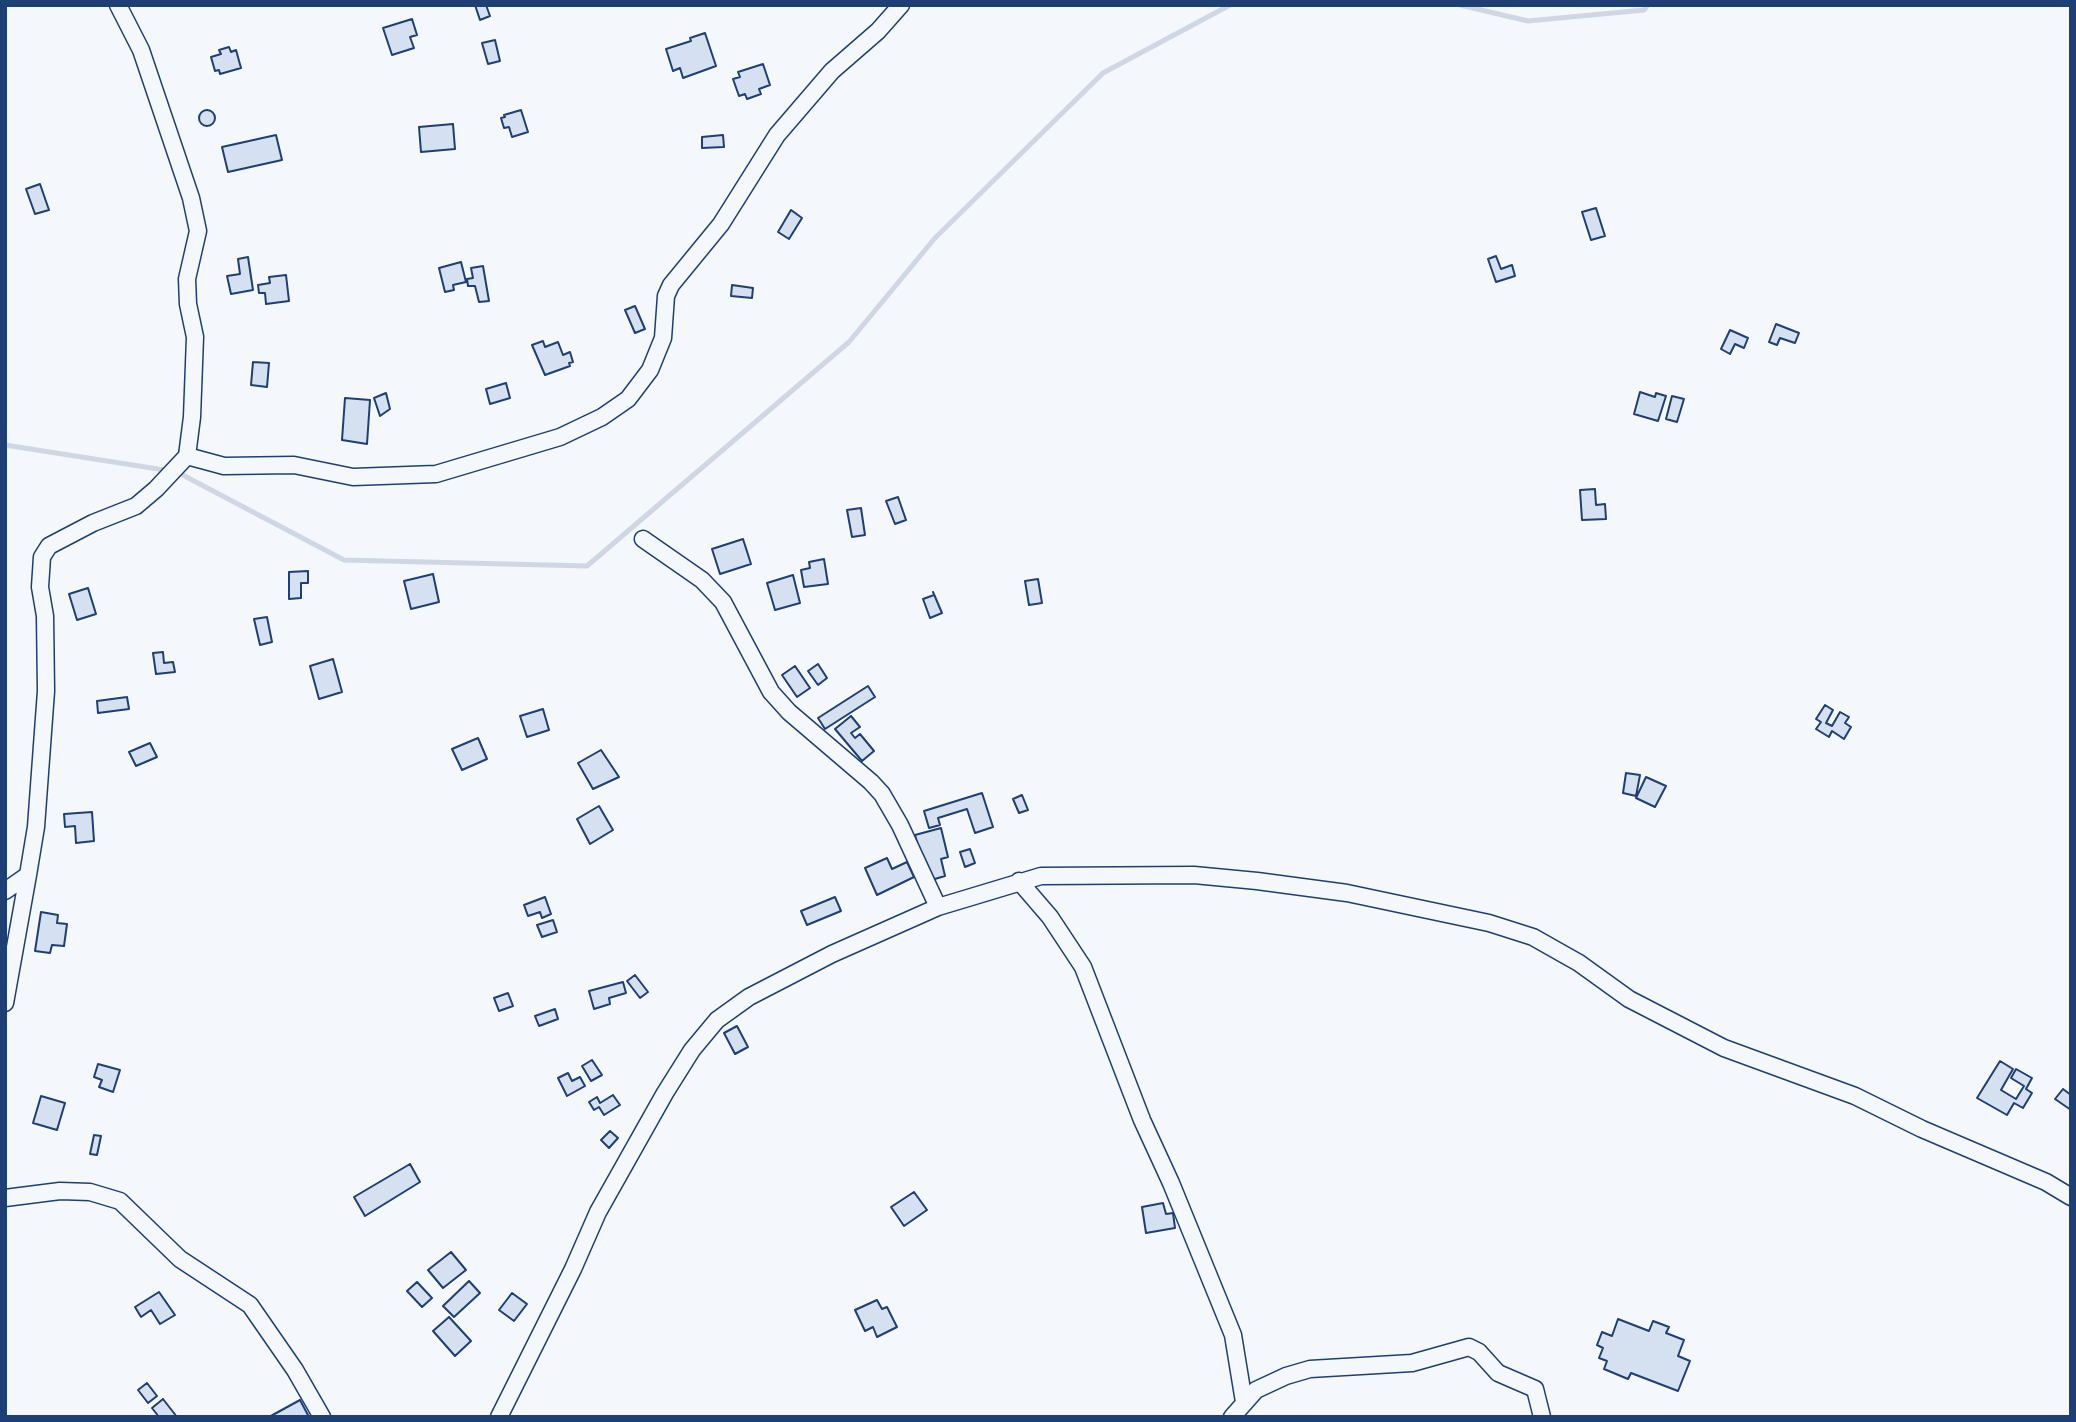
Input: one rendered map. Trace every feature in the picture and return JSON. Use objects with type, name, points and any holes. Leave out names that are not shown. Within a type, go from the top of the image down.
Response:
[{"type":"street","points":[[5,1003],[36,827],[46,691],[45,616],[40,587],[42,557],[49,547],[93,523],[136,506],[156,489],[187,456],[192,417],[195,337],[188,304],[187,279],[198,231],[191,198],[141,50],[118,5]]},
{"type":"street","points":[[187,456],[224,466],[294,465],[353,477],[436,474],[560,437],[602,417],[628,399],[650,370],[663,338],[666,296],[671,285],[683,267],[721,224],[777,135],[832,71],[878,31],[901,5]]},
{"type":"street","points":[[643,539],[702,580],[723,602],[771,692],[789,712],[882,794],[900,825],[938,906]]},
{"type":"street","points":[[499,1417],[598,1212],[692,1050],[717,1020],[749,997],[796,972],[938,906],[1019,881],[1061,874],[1194,875],[1347,893],[1489,923],[1533,937],[1579,963],[1629,999],[1724,1048],[1854,1096],[1922,1129],[2046,1182],[2071,1197]]},
{"type":"street","points":[[5,891],[28,875]]},
{"type":"street","points":[[1019,881],[1050,917],[1083,967],[1142,1120],[1233,1335],[1244,1402]]},
{"type":"street","points":[[5,1198],[60,1191],[90,1192],[120,1201],[180,1259],[250,1305],[295,1370],[322,1417]]},
{"type":"street","points":[[1232,1417],[1256,1390],[1310,1369],[1412,1363],[1469,1348],[1479,1352],[1499,1373],[1535,1389],[1542,1417]]},
{"type":"building","points":[[475,5],[486,5],[490,16],[480,20]]},
{"type":"building","points":[[412,19],[417,35],[410,37],[414,48],[392,55],[383,28]]},
{"type":"building","points":[[705,33],[716,66],[683,78],[680,68],[673,71],[666,49]]},
{"type":"building","points":[[495,40],[500,61],[488,64],[482,43]]},
{"type":"building","points":[[229,47],[231,52],[236,50],[241,68],[220,74],[219,70],[215,71],[211,57],[221,54],[219,50]]},
{"type":"building","points":[[763,64],[770,85],[759,89],[761,94],[747,99],[745,94],[739,96],[733,79],[740,77],[738,72]]},
{"type":"building","points":[[207,110],[215,118],[207,126],[199,118]]},
{"type":"building","points":[[521,110],[528,132],[512,137],[509,127],[504,128],[501,118]]},
{"type":"building","points":[[453,124],[455,149],[421,152],[419,127]]},
{"type":"building","points":[[276,135],[282,160],[228,172],[222,147]]},
{"type":"building","points":[[723,135],[724,147],[702,148],[702,137]]},
{"type":"building","points":[[40,184],[49,210],[35,214],[26,189]]},
{"type":"building","points":[[1596,208],[1605,236],[1591,240],[1582,212]]},
{"type":"building","points":[[791,210],[802,218],[789,239],[778,232]]},
{"type":"building","points":[[1496,256],[1501,269],[1512,265],[1515,276],[1496,282],[1488,259]]},
{"type":"building","points":[[248,257],[253,290],[231,294],[227,276],[240,274],[238,259]]},
{"type":"building","points":[[461,262],[466,282],[453,285],[454,290],[445,292],[439,268]]},
{"type":"building","points":[[483,266],[489,301],[479,302],[475,286],[468,286],[467,279],[473,278],[471,268]]},
{"type":"building","points":[[286,275],[289,301],[266,304],[265,293],[259,293],[258,285],[270,283],[269,277]]},
{"type":"building","points":[[732,285],[753,288],[752,298],[731,296]]},
{"type":"building","points":[[635,306],[645,329],[635,333],[625,310]]},
{"type":"building","points":[[1776,324],[1799,333],[1795,343],[1780,338],[1777,345],[1769,342]]},
{"type":"building","points":[[1730,330],[1748,338],[1744,348],[1735,344],[1730,354],[1721,349]]},
{"type":"building","points":[[543,341],[545,347],[558,342],[563,355],[570,352],[573,362],[569,363],[570,366],[545,375],[532,345]]},
{"type":"building","points":[[253,362],[269,363],[267,387],[251,385]]},
{"type":"building","points":[[506,383],[510,398],[490,404],[486,389]]},
{"type":"building","points":[[1640,392],[1655,397],[1656,393],[1666,396],[1658,421],[1634,414]]},
{"type":"building","points":[[386,393],[390,409],[380,416],[374,398]]},
{"type":"building","points":[[1672,396],[1684,399],[1677,422],[1666,419]]},
{"type":"building","points":[[345,398],[370,400],[367,444],[342,440]]},
{"type":"building","points":[[1595,489],[1596,505],[1605,504],[1606,519],[1582,520],[1580,490]]},
{"type":"building","points":[[898,497],[906,520],[895,524],[886,501]]},
{"type":"building","points":[[861,508],[865,535],[852,537],[847,510]]},
{"type":"building","points":[[743,539],[751,564],[720,574],[712,549]]},
{"type":"building","points":[[824,559],[828,584],[804,587],[801,570],[810,568],[809,562]]},
{"type":"building","points":[[308,571],[308,583],[301,583],[301,598],[289,599],[289,572]]},
{"type":"building","points":[[433,574],[439,602],[411,609],[404,581]]},
{"type":"building","points":[[793,575],[800,603],[775,610],[767,583]]},
{"type":"building","points":[[1038,579],[1042,603],[1029,605],[1025,581]]},
{"type":"building","points":[[88,588],[96,614],[77,620],[69,594]]},
{"type":"building","points":[[933,592],[942,613],[930,618],[923,599],[934,595]]},
{"type":"building","points":[[267,617],[272,642],[260,645],[254,619]]},
{"type":"building","points":[[163,652],[164,663],[173,662],[175,672],[156,674],[153,653]]},
{"type":"building","points":[[333,659],[342,692],[319,699],[310,666]]},
{"type":"building","points":[[818,664],[827,678],[818,685],[808,671]]},
{"type":"building","points":[[795,666],[810,688],[797,697],[782,675]]},
{"type":"building","points":[[868,686],[875,697],[825,729],[818,718]]},
{"type":"building","points":[[127,697],[129,709],[98,713],[97,701]]},
{"type":"building","points":[[1825,705],[1833,710],[1826,723],[1832,726],[1840,712],[1849,717],[1845,723],[1851,727],[1844,739],[1832,731],[1829,737],[1816,729],[1821,722],[1816,719]]},
{"type":"building","points":[[543,709],[549,730],[527,737],[520,716]]},
{"type":"building","points":[[851,716],[860,727],[851,733],[855,738],[860,734],[874,751],[862,761],[835,729]]},
{"type":"building","points":[[478,738],[487,759],[462,770],[452,749]]},
{"type":"building","points":[[150,743],[157,757],[136,766],[129,752]]},
{"type":"building","points":[[601,750],[619,777],[593,789],[578,763]]},
{"type":"building","points":[[1626,773],[1640,775],[1636,796],[1623,793]]},
{"type":"building","points":[[1646,777],[1666,786],[1655,807],[1636,798]]},
{"type":"building","points":[[982,793],[993,827],[975,833],[967,809],[938,818],[940,825],[929,828],[924,811]]},
{"type":"building","points":[[1022,795],[1028,810],[1019,813],[1013,799]]},
{"type":"building","points":[[599,806],[613,830],[590,844],[577,819]]},
{"type":"building","points":[[92,812],[94,841],[76,843],[75,826],[65,827],[64,814]]},
{"type":"building","points":[[941,828],[948,857],[941,859],[945,876],[928,881],[915,835]]},
{"type":"building","points":[[970,849],[975,863],[965,867],[960,852]]},
{"type":"building","points":[[887,858],[892,869],[907,862],[914,877],[877,895],[865,868]]},
{"type":"building","points":[[545,897],[551,914],[542,918],[540,912],[528,916],[524,905]]},
{"type":"building","points":[[835,897],[841,911],[807,925],[801,911]]},
{"type":"building","points":[[41,912],[58,915],[57,923],[67,924],[64,946],[52,945],[50,953],[35,951]]},
{"type":"building","points":[[553,920],[557,932],[542,937],[537,925]]},
{"type":"building","points":[[635,975],[648,992],[640,998],[627,981]]},
{"type":"building","points":[[623,982],[626,993],[609,998],[610,1004],[594,1009],[589,991]]},
{"type":"building","points":[[508,993],[513,1006],[499,1011],[494,998]]},
{"type":"building","points":[[555,1009],[558,1019],[539,1026],[535,1016]]},
{"type":"building","points":[[737,1026],[748,1047],[735,1054],[724,1033]]},
{"type":"building","points":[[592,1060],[602,1075],[591,1081],[582,1066]]},
{"type":"building","points":[[2000,1061],[2013,1069],[2001,1090],[2016,1099],[2024,1086],[2011,1078],[2016,1069],[2032,1078],[2026,1089],[2032,1093],[2023,1108],[2014,1103],[2007,1115],[1977,1098]]},
{"type":"building","points":[[98,1064],[120,1070],[113,1092],[99,1087],[102,1080],[94,1077]]},
{"type":"building","points":[[568,1073],[572,1081],[580,1077],[585,1086],[567,1096],[558,1078]]},
{"type":"building","points":[[2063,1089],[2071,1095],[2071,1110],[2055,1099]]},
{"type":"building","points":[[613,1095],[620,1105],[604,1115],[599,1107],[594,1110],[589,1102],[597,1097],[600,1103]]},
{"type":"building","points":[[41,1096],[65,1103],[57,1130],[33,1123]]},
{"type":"building","points":[[610,1131],[618,1138],[609,1148],[601,1140]]},
{"type":"building","points":[[94,1135],[101,1136],[97,1155],[90,1154]]},
{"type":"building","points":[[410,1164],[420,1182],[365,1216],[354,1197]]},
{"type":"building","points":[[914,1192],[927,1210],[904,1226],[891,1207]]},
{"type":"building","points":[[1163,1203],[1166,1214],[1173,1213],[1175,1228],[1146,1233],[1142,1207]]},
{"type":"building","points":[[451,1252],[466,1270],[443,1288],[428,1270]]},
{"type":"building","points":[[469,1281],[480,1293],[454,1317],[443,1306]]},
{"type":"building","points":[[417,1282],[432,1298],[422,1307],[407,1291]]},
{"type":"building","points":[[159,1292],[175,1315],[160,1324],[151,1310],[141,1317],[135,1307]]},
{"type":"building","points":[[512,1293],[527,1304],[514,1321],[499,1310]]},
{"type":"building","points":[[877,1300],[882,1309],[887,1307],[897,1327],[877,1337],[873,1327],[865,1331],[855,1310]]},
{"type":"building","points":[[449,1317],[471,1341],[455,1356],[433,1331]]},
{"type":"building","points":[[1618,1319],[1649,1331],[1653,1321],[1669,1327],[1666,1333],[1684,1340],[1678,1356],[1690,1361],[1678,1391],[1631,1373],[1628,1379],[1604,1369],[1607,1361],[1599,1358],[1603,1348],[1597,1345],[1602,1332],[1612,1336]]},
{"type":"building","points":[[147,1383],[157,1396],[148,1403],[138,1390]]},
{"type":"building","points":[[163,1399],[177,1417],[159,1417],[152,1408]]},
{"type":"building","points":[[300,1400],[309,1417],[269,1417]]},
{"type":"waterway","points":[[5,445],[177,472],[344,560],[587,566],[849,342],[935,238],[1103,73],[1230,5]]},
{"type":"waterway","points":[[1460,5],[1528,21],[1644,10],[1648,5]]}]
